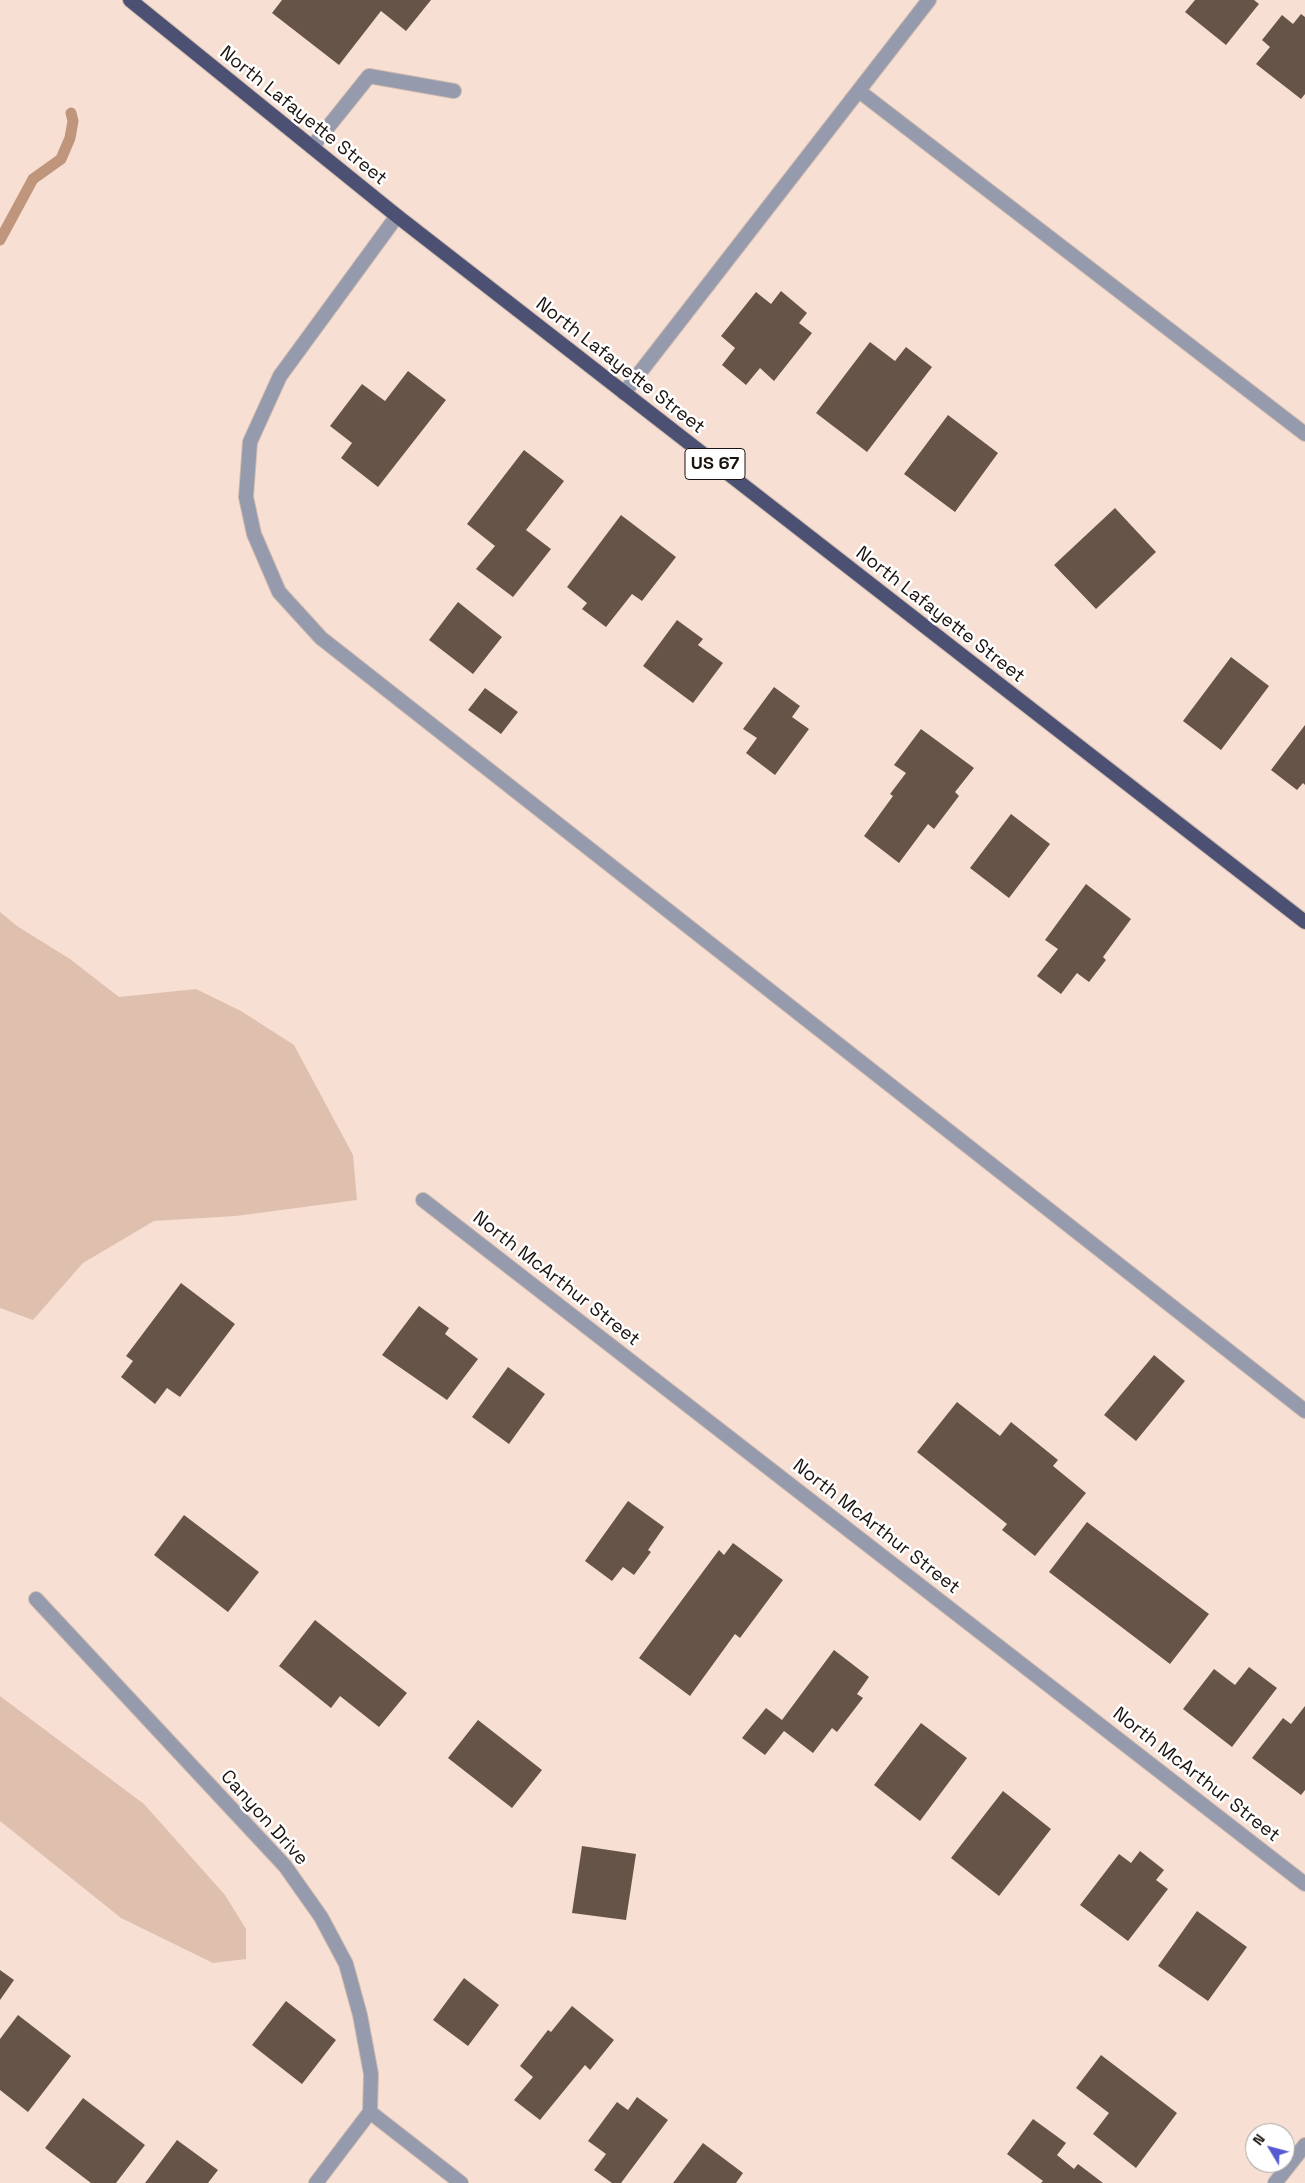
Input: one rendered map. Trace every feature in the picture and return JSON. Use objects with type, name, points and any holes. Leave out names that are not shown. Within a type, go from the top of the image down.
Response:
[{"type":"highway","name":"North Lafayette Street","points":[[130,0],[398,216],[1305,922]]},
{"type":"street","points":[[624,393],[929,0]]},
{"type":"street","points":[[312,147],[369,76],[454,91]]},
{"type":"street","points":[[859,91],[1305,434]]},
{"type":"street","points":[[398,216],[280,376],[250,442],[246,498],[254,534],[279,592],[321,638],[1305,1411]]},
{"type":"street","name":"North McArthur Street","points":[[423,1200],[1305,1884]]},
{"type":"street","name":"Canyon Drive","points":[[36,1599],[285,1866],[321,1917],[346,1964],[360,2015],[371,2074],[370,2112]]},
{"type":"street","points":[[316,2183],[370,2112],[461,2183]]},
{"type":"street","points":[[1276,2183],[1305,2145]]},
{"type":"shaded area","points":[[0,912],[17,926],[70,959],[119,997],[196,989],[241,1011],[294,1045],[353,1155],[357,1200],[236,1216],[154,1221],[83,1263],[33,1320],[0,1308]]},
{"type":"shaded area","points":[[0,1696],[144,1804],[225,1895],[246,1929],[246,1959],[213,1963],[121,1918],[0,1821]]},
{"type":"building","points":[[282,0],[431,0],[406,31],[381,11],[339,65],[272,13]]},
{"type":"building","points":[[1195,0],[1254,0],[1259,4],[1226,45],[1185,12]]},
{"type":"building","points":[[1301,14],[1305,17],[1305,94],[1301,99],[1256,64],[1270,47],[1262,40],[1282,15],[1293,24]]},
{"type":"building","points":[[781,291],[807,313],[799,323],[812,333],[774,381],[760,368],[746,385],[722,365],[735,348],[721,336],[756,292],[771,304]]},
{"type":"building","points":[[870,342],[895,361],[906,347],[932,367],[867,452],[816,413]]},
{"type":"building","points":[[408,371],[446,400],[378,487],[341,458],[352,443],[330,426],[362,384],[385,401]]},
{"type":"building","points":[[948,415],[998,453],[955,512],[904,474]]},
{"type":"building","points":[[524,450],[564,481],[526,530],[551,549],[513,597],[476,569],[495,546],[467,524]]},
{"type":"building","points":[[1115,508],[1156,552],[1096,609],[1054,565]]},
{"type":"building","points":[[621,515],[676,557],[642,601],[632,594],[606,627],[582,609],[587,603],[567,587]]},
{"type":"building","points":[[458,602],[502,637],[473,674],[429,640]]},
{"type":"building","points":[[677,620],[703,639],[698,645],[723,663],[693,703],[643,666]]},
{"type":"building","points":[[1231,657],[1269,686],[1221,750],[1183,721]]},
{"type":"building","points":[[774,687],[800,706],[792,717],[809,729],[775,775],[746,753],[757,738],[743,729]]},
{"type":"building","points":[[485,688],[518,712],[501,734],[468,710]]},
{"type":"building","points":[[1305,725],[1305,785],[1303,783],[1297,790],[1271,770]]},
{"type":"building","points":[[921,729],[974,768],[955,792],[959,796],[934,829],[928,824],[899,863],[864,836],[893,796],[890,794],[906,773],[894,765]]},
{"type":"building","points":[[1011,814],[1050,844],[1009,898],[970,868]]},
{"type":"building","points":[[1086,884],[1131,919],[1103,957],[1106,960],[1089,982],[1077,973],[1061,994],[1037,976],[1058,949],[1045,940]]},
{"type":"building","points":[[181,1283],[235,1324],[180,1397],[167,1388],[155,1404],[121,1377],[133,1361],[126,1356]]},
{"type":"building","points":[[419,1306],[449,1328],[445,1334],[478,1359],[447,1400],[382,1355]]},
{"type":"building","points":[[1154,1355],[1185,1381],[1136,1441],[1104,1415]]},
{"type":"building","points":[[508,1367],[545,1394],[509,1444],[472,1417]]},
{"type":"building","points":[[957,1402],[1000,1436],[1011,1422],[1058,1460],[1053,1466],[1086,1493],[1035,1556],[1002,1530],[1007,1524],[917,1452]]},
{"type":"building","points":[[628,1501],[664,1527],[648,1550],[651,1552],[634,1575],[623,1567],[612,1581],[585,1561]]},
{"type":"building","points":[[184,1515],[259,1572],[228,1612],[154,1555]]},
{"type":"building","points":[[1087,1522],[1209,1614],[1170,1664],[1049,1572]]},
{"type":"building","points":[[733,1543],[783,1580],[740,1638],[735,1634],[690,1696],[639,1658],[719,1550],[724,1555]]},
{"type":"building","points":[[315,1620],[407,1693],[379,1727],[340,1696],[331,1708],[279,1666]]},
{"type":"building","points":[[834,1650],[869,1677],[857,1694],[863,1698],[837,1732],[832,1728],[813,1753],[784,1731],[765,1755],[742,1738],[766,1708],[782,1720]]},
{"type":"building","points":[[1249,1667],[1277,1688],[1232,1747],[1183,1709],[1214,1669],[1235,1685]]},
{"type":"building","points":[[1305,1706],[1305,1790],[1301,1795],[1252,1758],[1283,1718],[1291,1724]]},
{"type":"building","points":[[478,1720],[542,1770],[512,1808],[448,1758]]},
{"type":"building","points":[[921,1723],[967,1758],[920,1821],[874,1785]]},
{"type":"building","points":[[1003,1791],[1051,1829],[999,1896],[951,1858]]},
{"type":"building","points":[[582,1846],[636,1854],[626,1920],[572,1913]]},
{"type":"building","points":[[1140,1851],[1164,1870],[1156,1880],[1168,1889],[1128,1941],[1080,1905],[1119,1854],[1131,1863]]},
{"type":"building","points":[[1197,1911],[1247,1947],[1208,2001],[1158,1966]]},
{"type":"building","points":[[0,1970],[14,1980],[0,2000]]},
{"type":"building","points":[[464,1978],[499,2005],[468,2046],[433,2020]]},
{"type":"building","points":[[286,2001],[336,2040],[302,2084],[252,2045]]},
{"type":"building","points":[[572,2006],[614,2040],[590,2070],[585,2065],[540,2120],[514,2100],[533,2077],[520,2066],[548,2030],[551,2032]]},
{"type":"building","points":[[18,2015],[71,2056],[28,2112],[0,2090],[0,2039]]},
{"type":"building","points":[[1101,2055],[1177,2113],[1136,2168],[1093,2134],[1109,2113],[1076,2088]]},
{"type":"building","points":[[637,2097],[668,2120],[621,2183],[612,2183],[594,2170],[606,2154],[588,2141],[617,2102],[628,2110]]},
{"type":"building","points":[[83,2098],[145,2145],[116,2183],[91,2183],[45,2148]]},
{"type":"building","points":[[1033,2119],[1066,2143],[1057,2155],[1074,2169],[1078,2164],[1103,2183],[1041,2183],[1043,2181],[1007,2154]]},
{"type":"building","points":[[177,2140],[218,2170],[208,2183],[145,2183]]},
{"type":"building","points":[[703,2143],[743,2173],[736,2183],[673,2183]]},
{"type":"waterway","points":[[0,240],[33,179],[61,159],[70,138],[73,121],[71,113]]}]
